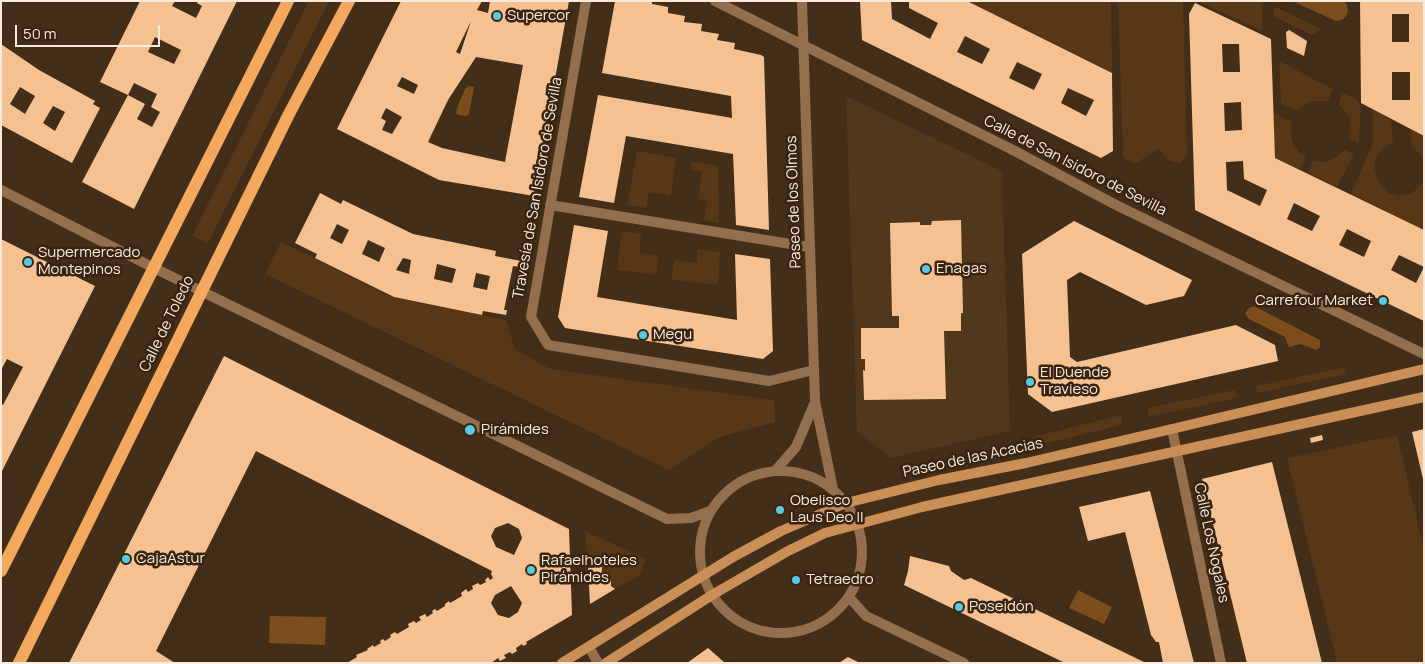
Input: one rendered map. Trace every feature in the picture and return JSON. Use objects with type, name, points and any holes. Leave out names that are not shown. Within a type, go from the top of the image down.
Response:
[{"type":"main road","points":[[1,571],[288,1]]},
{"type":"main road","name":"Calle de Toledo","points":[[21,662],[289,114],[349,1]]},
{"type":"main road","name":"Paseo de las Acacias","points":[[562,663],[733,557],[781,531],[846,503],[939,480],[1172,429],[1424,369]]},
{"type":"main road","points":[[606,663],[712,596],[788,551],[825,532],[922,507],[1424,397]]},
{"type":"street","name":"Travesía de San Isidoro de Sevilla","points":[[586,1],[531,318],[548,345],[770,381],[814,370]]},
{"type":"street","name":"Calle de San Isidoro de Sevilla","points":[[715,1],[1011,149],[1116,204],[1424,354]]},
{"type":"street","name":"Paseo de los Olmos","points":[[802,1],[815,401],[833,489]]},
{"type":"street","points":[[1,190],[154,268],[667,519],[691,518],[710,511]]},
{"type":"street","points":[[550,205],[809,246]]},
{"type":"street","name":"Paseo de los Olmos","points":[[775,471],[796,447],[815,401]]},
{"type":"street","name":"Calle Los Nogales","points":[[1172,429],[1221,663]]},
{"type":"street","points":[[775,471],[798,472],[833,489],[846,503],[857,523],[862,548],[860,574],[849,597],[821,623],[792,633],[761,631],[733,618],[712,596],[703,576],[699,552],[702,530],[710,511],[722,495],[738,483],[756,475],[775,471]]},
{"type":"street","points":[[849,597],[866,616],[964,663]]},
{"type":"street","points":[[589,647],[598,663]]},
{"type":"shaded area","points":[[309,1],[329,1],[208,243],[192,236]]},
{"type":"shaded area","points":[[967,1],[1111,1],[1112,73]]},
{"type":"shaded area","points":[[1118,1],[1183,1],[1187,155],[1180,164],[1168,160],[1159,148],[1135,164],[1123,158]]},
{"type":"shaded area","points":[[1197,1],[1262,1],[1262,31]]},
{"type":"shaded area","points":[[1292,1],[1344,1],[1348,11],[1342,20],[1336,21]]},
{"type":"shaded area","points":[[1274,6],[1321,29],[1312,35],[1273,16]]},
{"type":"shaded area","points":[[1279,61],[1333,89],[1328,101],[1311,101],[1297,111],[1281,104]]},
{"type":"shaded area","points":[[469,86],[474,87],[469,114],[466,116],[459,115],[456,113],[457,108],[465,89]]},
{"type":"shaded area","points":[[1342,93],[1356,98],[1361,106],[1359,143],[1349,138],[1349,117],[1339,105]]},
{"type":"shaded area","points":[[846,96],[1002,171],[1010,431],[891,458],[857,432]]},
{"type":"shaded area","points":[[1373,110],[1391,119],[1393,142],[1387,145],[1376,157],[1374,167],[1377,177],[1389,193],[1399,196],[1411,194],[1424,182],[1424,230],[1351,194],[1373,142]]},
{"type":"shaded area","points":[[1273,113],[1292,122],[1291,134],[1293,143],[1298,151],[1306,157],[1300,169],[1275,158]]},
{"type":"shaded area","points":[[1410,129],[1424,136],[1424,158],[1412,147]]},
{"type":"shaded area","points":[[1345,150],[1354,154],[1337,187],[1308,173],[1313,160],[1329,161]]},
{"type":"shaded area","points":[[637,151],[676,158],[671,196],[648,192],[647,208],[627,205]]},
{"type":"shaded area","points":[[692,161],[718,166],[719,223],[704,220],[707,201],[698,200],[702,172],[690,169]]},
{"type":"shaded area","points":[[622,231],[641,234],[640,253],[659,256],[656,275],[617,270]]},
{"type":"shaded area","points":[[281,242],[392,297],[506,320],[515,349],[550,369],[774,400],[775,422],[720,437],[669,470],[265,274]]},
{"type":"shaded area","points":[[697,249],[720,252],[718,285],[671,280],[674,260],[697,263]]},
{"type":"shaded area","points":[[1254,306],[1320,340],[1320,347],[1316,350],[1301,344],[1289,347],[1285,337],[1249,319],[1245,313]]},
{"type":"shaded area","points":[[1345,367],[1346,374],[1257,393],[1256,386]]},
{"type":"shaded area","points":[[1235,390],[1237,398],[1149,417],[1147,408]]},
{"type":"shaded area","points":[[1122,415],[1122,425],[1034,446],[1033,437]]},
{"type":"shaded area","points":[[1397,435],[1424,550],[1424,663],[1337,663],[1287,458]]},
{"type":"shaded area","points":[[585,531],[646,559],[640,575],[615,589],[611,586],[611,580],[608,578],[602,581],[601,584],[602,567],[588,568]]},
{"type":"shaded area","points":[[1078,590],[1112,607],[1104,624],[1069,608]]},
{"type":"shaded area","points":[[270,616],[326,617],[325,645],[269,643]]},
{"type":"building","points":[[140,1],[175,1],[172,6],[196,18],[202,6],[197,3],[198,1],[237,1],[134,209],[82,182],[128,95],[100,82]],"holes":[[[155,37],[181,50],[174,64],[148,52]],[[134,83],[157,94],[151,107],[160,112],[152,127],[137,119],[145,104],[128,95]]]},
{"type":"building","points":[[401,1],[482,1],[477,10],[488,13],[490,1],[569,1],[534,196],[439,180],[337,129]],"holes":[[[471,21],[460,54],[456,52]],[[476,57],[523,65],[505,162],[442,148],[428,142],[448,100]],[[402,77],[418,85],[414,94],[397,86]],[[386,108],[402,117],[392,134],[382,130],[386,121],[381,118]]]},
{"type":"building","points":[[615,1],[652,1],[652,4],[668,7],[668,13],[685,16],[684,22],[702,24],[701,31],[719,34],[717,40],[735,43],[734,49],[764,57],[769,230],[736,225],[733,154],[626,136],[614,203],[579,197],[598,95],[732,118],[731,96],[602,73]]},
{"type":"building","points":[[860,1],[891,1],[892,19],[930,39],[938,23],[909,8],[909,1],[967,1],[1112,73],[1113,151],[1101,158],[862,40]],"holes":[[[965,36],[990,49],[982,64],[957,52]],[[1017,62],[1042,74],[1034,90],[1009,78]],[[1068,88],[1094,100],[1086,116],[1061,103]]]},
{"type":"building","points":[[1360,1],[1424,1],[1424,136],[1361,103]],"holes":[[[1392,14],[1409,14],[1409,42],[1392,42]],[[1392,72],[1410,72],[1410,100],[1392,100]]]},
{"type":"building","points":[[1195,3],[1271,39],[1275,158],[1424,230],[1424,267],[1424,321],[1195,210],[1189,14]],"holes":[[[1222,44],[1239,44],[1240,72],[1223,72]],[[1241,102],[1242,130],[1225,131],[1224,103]],[[1243,161],[1244,179],[1267,190],[1260,206],[1227,190],[1226,162]],[[1294,203],[1320,216],[1312,231],[1287,219]],[[1347,229],[1371,241],[1364,257],[1339,245]],[[1399,255],[1424,267],[1416,283],[1391,270]]]},
{"type":"building","points":[[1289,30],[1307,41],[1304,56],[1287,48],[1286,32]]},
{"type":"building","points":[[1,44],[39,70],[95,101],[93,104],[100,108],[72,163],[1,125]],"holes":[[[20,87],[35,96],[25,114],[10,104]],[[53,106],[65,112],[55,131],[43,123]]]},
{"type":"building","points":[[320,193],[341,204],[343,200],[413,234],[496,251],[495,256],[521,261],[520,267],[513,266],[504,310],[507,310],[506,315],[483,311],[482,315],[394,297],[315,258],[317,254],[295,243]],"holes":[[[337,224],[349,230],[342,244],[330,238]],[[368,240],[385,248],[379,262],[362,254]],[[403,258],[411,260],[409,274],[396,270]],[[437,264],[456,269],[452,283],[434,279]],[[476,273],[490,276],[487,290],[473,287]]]},
{"type":"building","name":"Enagas","points":[[961,220],[963,313],[961,313],[961,331],[944,331],[946,399],[864,400],[863,370],[865,371],[865,359],[861,359],[861,328],[899,328],[899,316],[892,316],[890,223],[920,222],[920,225],[931,225],[932,221]]},
{"type":"building","points":[[1074,221],[1192,280],[1184,296],[1146,305],[1080,272],[1067,280],[1070,357],[1077,362],[1236,325],[1275,345],[1278,361],[1052,412],[1028,394],[1022,254]]},
{"type":"building","points":[[574,225],[608,231],[597,297],[737,320],[735,254],[770,259],[773,351],[763,359],[565,328],[558,317]]},
{"type":"building","points":[[1,239],[95,286],[1,473],[1,404],[3,405],[23,367],[7,359],[1,370]]},
{"type":"building","points":[[224,356],[569,529],[572,615],[526,642],[527,644],[523,646],[522,644],[512,654],[510,652],[504,655],[506,658],[500,661],[498,658],[491,663],[347,663],[373,645],[374,647],[381,643],[380,641],[383,639],[385,641],[395,632],[397,634],[409,627],[408,624],[421,620],[419,617],[425,614],[427,617],[435,609],[437,611],[449,601],[450,603],[462,596],[461,593],[466,589],[468,592],[473,589],[472,586],[486,582],[485,580],[488,577],[490,580],[493,578],[492,571],[256,451],[156,651],[175,663],[69,663]],"holes":[[[508,523],[519,529],[522,538],[514,555],[496,547],[491,536],[495,528]],[[511,586],[522,603],[518,612],[509,618],[498,615],[491,603],[495,595]]]},
{"type":"building","points":[[1424,429],[1424,479],[1423,479],[1412,432]]},
{"type":"building","points":[[1322,435],[1323,440],[1311,443],[1310,438]]},
{"type":"building","points":[[1272,462],[1322,663],[1247,663],[1202,479]]},
{"type":"building","points":[[1150,491],[1194,663],[1163,663],[1159,642],[1156,642],[1151,635],[1125,532],[1088,541],[1079,507]]},
{"type":"building","points":[[910,556],[949,566],[951,571],[964,580],[971,578],[1146,663],[1065,663],[904,585]]},
{"type":"building","points":[[602,567],[601,584],[602,581],[608,578],[611,580],[611,586],[615,589],[590,604],[588,568]]},
{"type":"building","points":[[708,648],[725,663],[687,663]]},
{"type":"building","points":[[848,657],[860,663],[839,663]]},
{"type":"place","name":"Supercor","points":[[497,16]]},
{"type":"place","name":"Supermercado Montepinos","points":[[28,262]]},
{"type":"place","name":"Enagas","points":[[926,269]]},
{"type":"place","name":"Carrefour Market","points":[[1383,301]]},
{"type":"place","name":"Megu","points":[[643,335]]},
{"type":"place","name":"El Duende Travieso","points":[[1030,382]]},
{"type":"place","name":"Pirámides","points":[[470,430]]},
{"type":"place","name":"Obelisco Laus Deo II","points":[[780,510]]},
{"type":"place","name":"CajaAstur","points":[[126,559]]},
{"type":"place","name":"Rafaelhoteles Pirámides","points":[[531,570]]},
{"type":"place","name":"Tetraedro","points":[[796,580]]},
{"type":"place","name":"Poseidón","points":[[959,607]]}]
